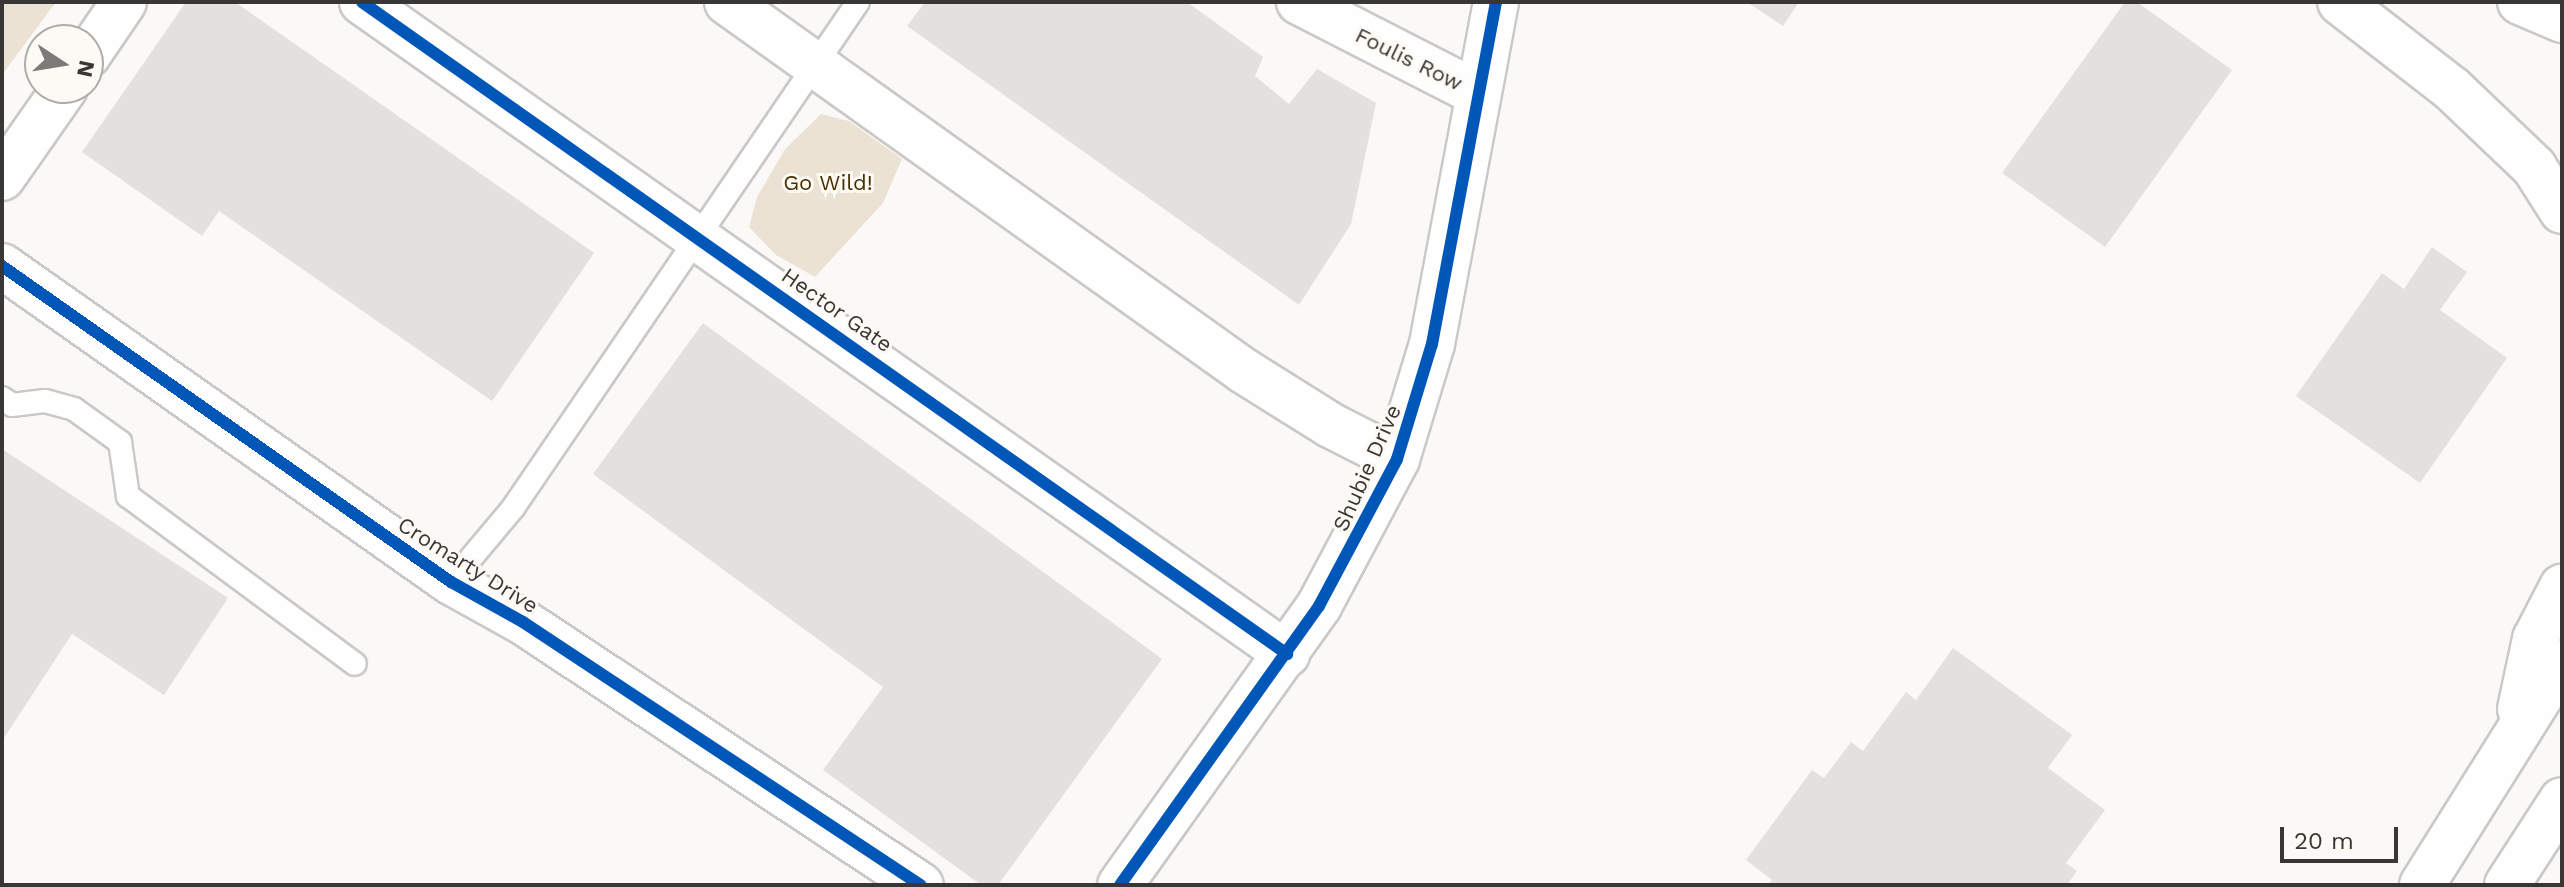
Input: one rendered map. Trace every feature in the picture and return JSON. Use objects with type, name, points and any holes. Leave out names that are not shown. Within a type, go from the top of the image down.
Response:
[{"type":"street","points":[[104,31],[124,2]]},
{"type":"street","name":"Hector Gate","points":[[362,2],[1287,654]]},
{"type":"street","points":[[727,2],[1244,371],[1330,425],[1397,459]]},
{"type":"street","name":"Foulis Row","points":[[1299,2],[1477,93]]},
{"type":"street","name":"Shubie Drive","points":[[1120,885],[1287,654],[1348,559],[1397,459],[1432,344],[1496,2]]},
{"type":"street","points":[[2340,2],[2451,88],[2534,167],[2562,211]]},
{"type":"street","points":[[2520,2],[2562,20]]},
{"type":"street","points":[[2,178],[54,104]]},
{"type":"street","name":"Cromarty Drive","points":[[2,266],[451,582],[523,622],[921,885]]},
{"type":"street","points":[[2514,739],[2535,639],[2562,587]]},
{"type":"street","points":[[2422,885],[2562,662]]},
{"type":"street","points":[[2507,885],[2562,800]]},
{"type":"lane","points":[[451,582],[513,508],[819,66],[858,2]]},
{"type":"lane","points":[[2,398],[12,405],[45,401],[74,409],[120,442],[128,496],[355,664]]},
{"type":"green space","points":[[2,2],[56,2],[40,24],[24,24],[24,45],[2,75]]},
{"type":"green space","name":"Go Wild!","points":[[821,114],[849,121],[902,159],[883,203],[815,277],[776,255],[749,227],[757,197],[785,149]]},
{"type":"building","points":[[186,2],[235,2],[594,253],[492,401],[219,211],[202,236],[82,152]]},
{"type":"building","points":[[925,2],[1187,2],[1263,57],[1255,76],[1289,104],[1317,69],[1376,103],[1351,224],[1299,305],[907,26]]},
{"type":"building","points":[[1747,2],[1799,2],[1783,26]]},
{"type":"building","points":[[2125,2],[2137,2],[2232,70],[2105,247],[2002,173]]},
{"type":"building","points":[[2432,247],[2467,272],[2440,310],[2507,358],[2420,483],[2296,396],[2382,273],[2404,289]]},
{"type":"building","points":[[703,323],[1162,659],[998,885],[981,885],[823,770],[883,687],[593,474]]},
{"type":"building","points":[[2,449],[228,598],[164,695],[72,634],[2,741]]},
{"type":"building","points":[[1953,648],[2072,735],[2048,768],[2105,810],[2066,863],[2077,871],[2067,885],[1768,885],[1772,880],[1746,860],[1812,770],[1824,778],[1851,742],[1863,751],[1906,692],[1916,700]]},
{"type":"cycle path","points":[[362,2],[1287,654]]},
{"type":"cycle path","points":[[1120,885],[1319,606],[1397,459],[1432,344],[1496,2]]},
{"type":"cycle path","points":[[2,266],[451,582],[523,622],[921,885]]}]
